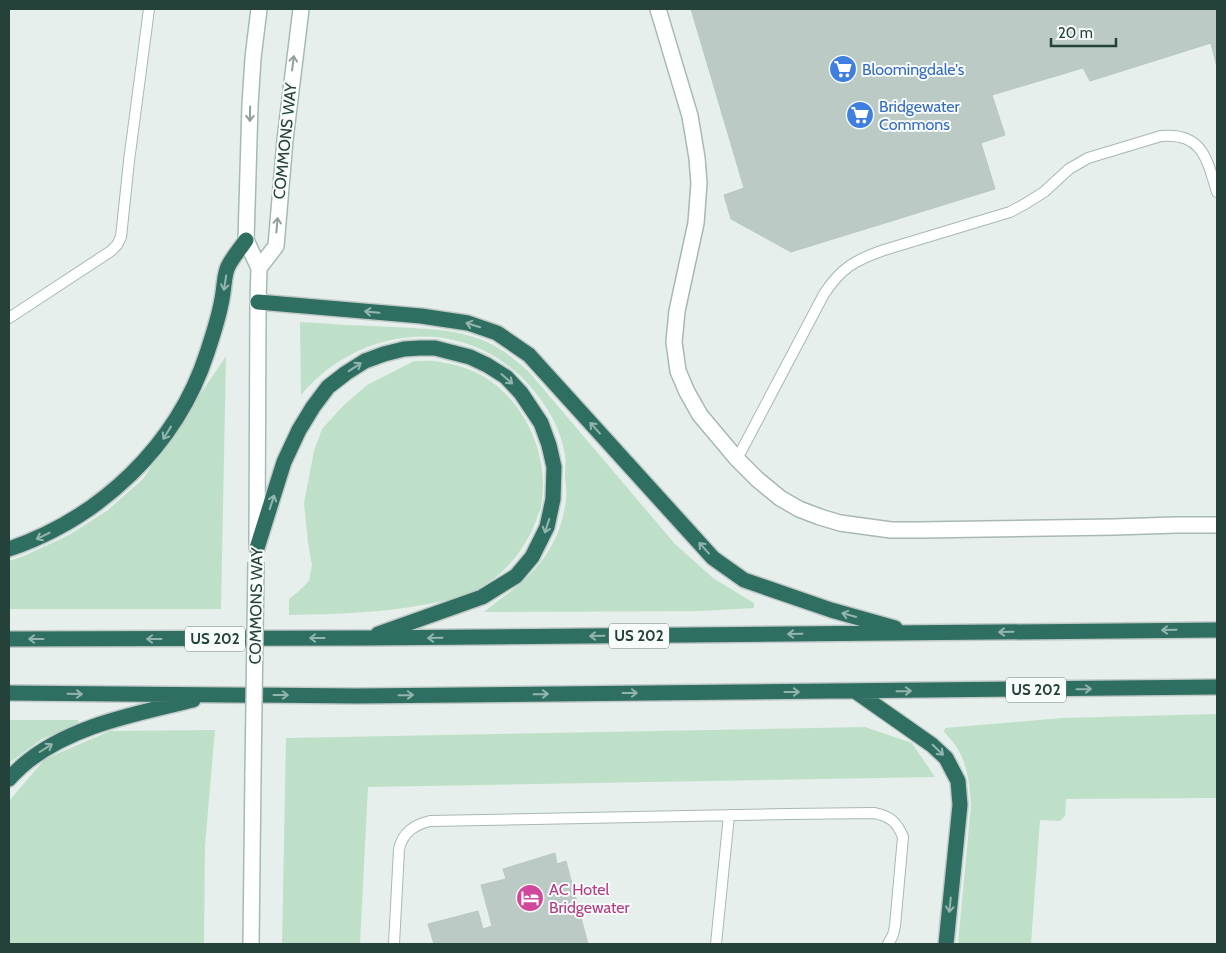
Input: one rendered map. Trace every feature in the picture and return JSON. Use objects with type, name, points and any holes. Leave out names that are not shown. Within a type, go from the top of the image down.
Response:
[{"type":"highway","points":[[9,549],[32,541],[80,515],[128,478],[161,442],[200,374],[222,300],[228,267],[246,240]]},
{"type":"highway","points":[[258,302],[421,316],[468,323],[497,334],[529,355],[713,558],[744,580],[831,610],[913,633]]},
{"type":"highway","points":[[256,555],[284,462],[299,430],[328,387],[346,373],[365,361],[384,354],[404,349],[436,348],[470,357],[506,377],[521,392],[541,422],[550,445],[554,467],[553,499],[547,527],[532,557],[516,576],[482,597],[366,638]]},
{"type":"highway","name":"US 202","points":[[9,638],[366,638],[1217,630]]},
{"type":"highway","name":"US 202","points":[[9,693],[357,696],[1217,687]]},
{"type":"highway","points":[[855,692],[932,745],[946,758],[958,781],[960,806],[946,944]]},
{"type":"highway","points":[[9,779],[29,760],[50,745],[100,724],[214,695]]},
{"type":"street","name":"COMMONS WAY","points":[[250,944],[254,774],[259,268],[246,240],[250,105],[253,58],[260,9]]},
{"type":"street","name":"COMMONS WAY","points":[[259,268],[276,246],[284,140],[301,9]]},
{"type":"street","points":[[658,9],[690,116],[700,183],[696,223],[677,311],[674,342],[678,371],[700,415],[757,480],[780,498],[799,509],[833,521],[892,530],[1217,525]]},
{"type":"lane","points":[[9,318],[111,251],[117,245],[121,236],[149,9]]},
{"type":"lane","points":[[737,459],[824,294],[843,271],[865,256],[1010,212],[1044,192],[1069,169],[1088,158],[1161,136],[1172,135],[1182,137],[1197,145],[1205,155],[1217,192]]},
{"type":"lane","points":[[394,944],[400,842],[410,830],[419,824],[430,822],[874,813],[895,822],[903,837],[895,926],[888,944]]},
{"type":"lane","points":[[716,944],[728,815]]},
{"type":"green space","points":[[300,322],[443,330],[478,338],[500,349],[529,372],[675,544],[713,578],[754,603],[754,608],[702,611],[484,612],[519,584],[543,560],[555,539],[564,513],[566,497],[565,455],[557,427],[542,401],[529,385],[503,362],[475,347],[445,338],[414,337],[383,342],[353,353],[325,371],[301,395]]},
{"type":"green space","points":[[226,356],[221,609],[9,609],[9,561],[69,535],[108,510],[143,479]]},
{"type":"green space","points":[[414,361],[446,363],[481,375],[501,389],[514,403],[533,435],[539,452],[542,470],[543,489],[541,507],[531,532],[513,560],[497,576],[472,592],[447,600],[411,607],[376,611],[289,615],[289,599],[309,581],[312,565],[304,503],[314,451],[322,429],[343,406],[367,385]]},
{"type":"green space","points":[[1217,714],[1217,798],[1066,799],[1065,816],[1060,821],[1040,820],[1031,944],[958,944],[971,805],[969,782],[965,766],[953,741],[944,732],[945,728],[1062,718]]},
{"type":"green space","points":[[9,720],[78,720],[79,724],[42,739],[9,763]]},
{"type":"green space","points":[[865,727],[912,743],[935,777],[368,787],[360,944],[282,944],[286,738]]},
{"type":"green space","points":[[215,730],[205,846],[204,944],[9,944],[9,801],[45,759],[110,731]]},
{"type":"building","name":"Bridgewater Commons","points":[[691,9],[1217,9],[1217,67],[1211,43],[1090,81],[1083,68],[992,95],[1005,135],[981,143],[995,189],[791,252],[731,219],[724,195],[744,188]]},
{"type":"building","name":"AC Hotel Bridgewater","points":[[555,853],[557,864],[566,861],[588,944],[434,944],[428,924],[478,911],[483,929],[492,926],[481,885],[506,879],[503,869]]},
{"type":"place","name":"Bloomingdale's","points":[[843,69]]},
{"type":"place","name":"Bridgewater Commons","points":[[860,115]]},
{"type":"place","name":"AC Hotel Bridgewater","points":[[530,898]]}]
